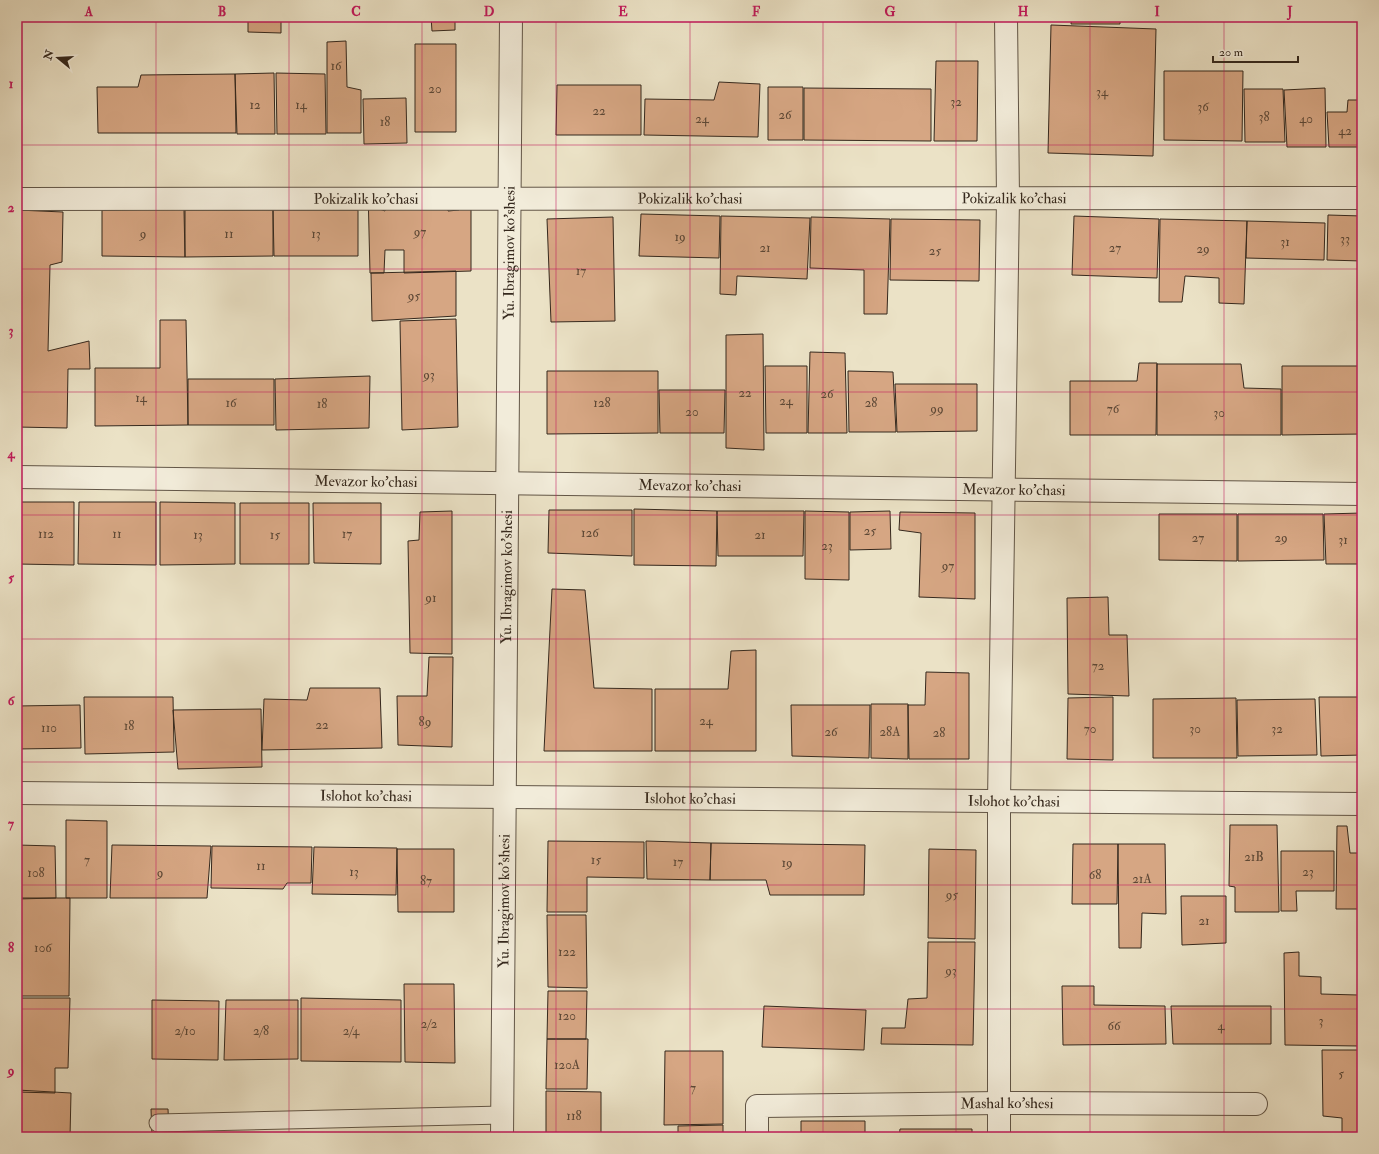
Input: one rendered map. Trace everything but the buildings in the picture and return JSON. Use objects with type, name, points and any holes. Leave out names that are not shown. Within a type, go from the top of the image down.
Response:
[{"type":"street","name":"Yu. Ibragimov ko'shesi","points":[[502,1137],[511,17]]},
{"type":"street","points":[[999,1137],[999,801],[1008,198],[1006,17]]},
{"type":"street","name":"Pokizalik ko'chasi","points":[[17,199],[1362,198]]},
{"type":"street","name":"Mevazor ko'chasi","points":[[17,477],[1362,494]]},
{"type":"street","name":"Islohot ko'chasi","points":[[17,793],[1362,804]]},
{"type":"street","name":"Mashal ko'shesi","points":[[757,1137],[757,1106],[999,1102],[1256,1104]]},
{"type":"lane","points":[[158,1123],[503,1116]]}]
